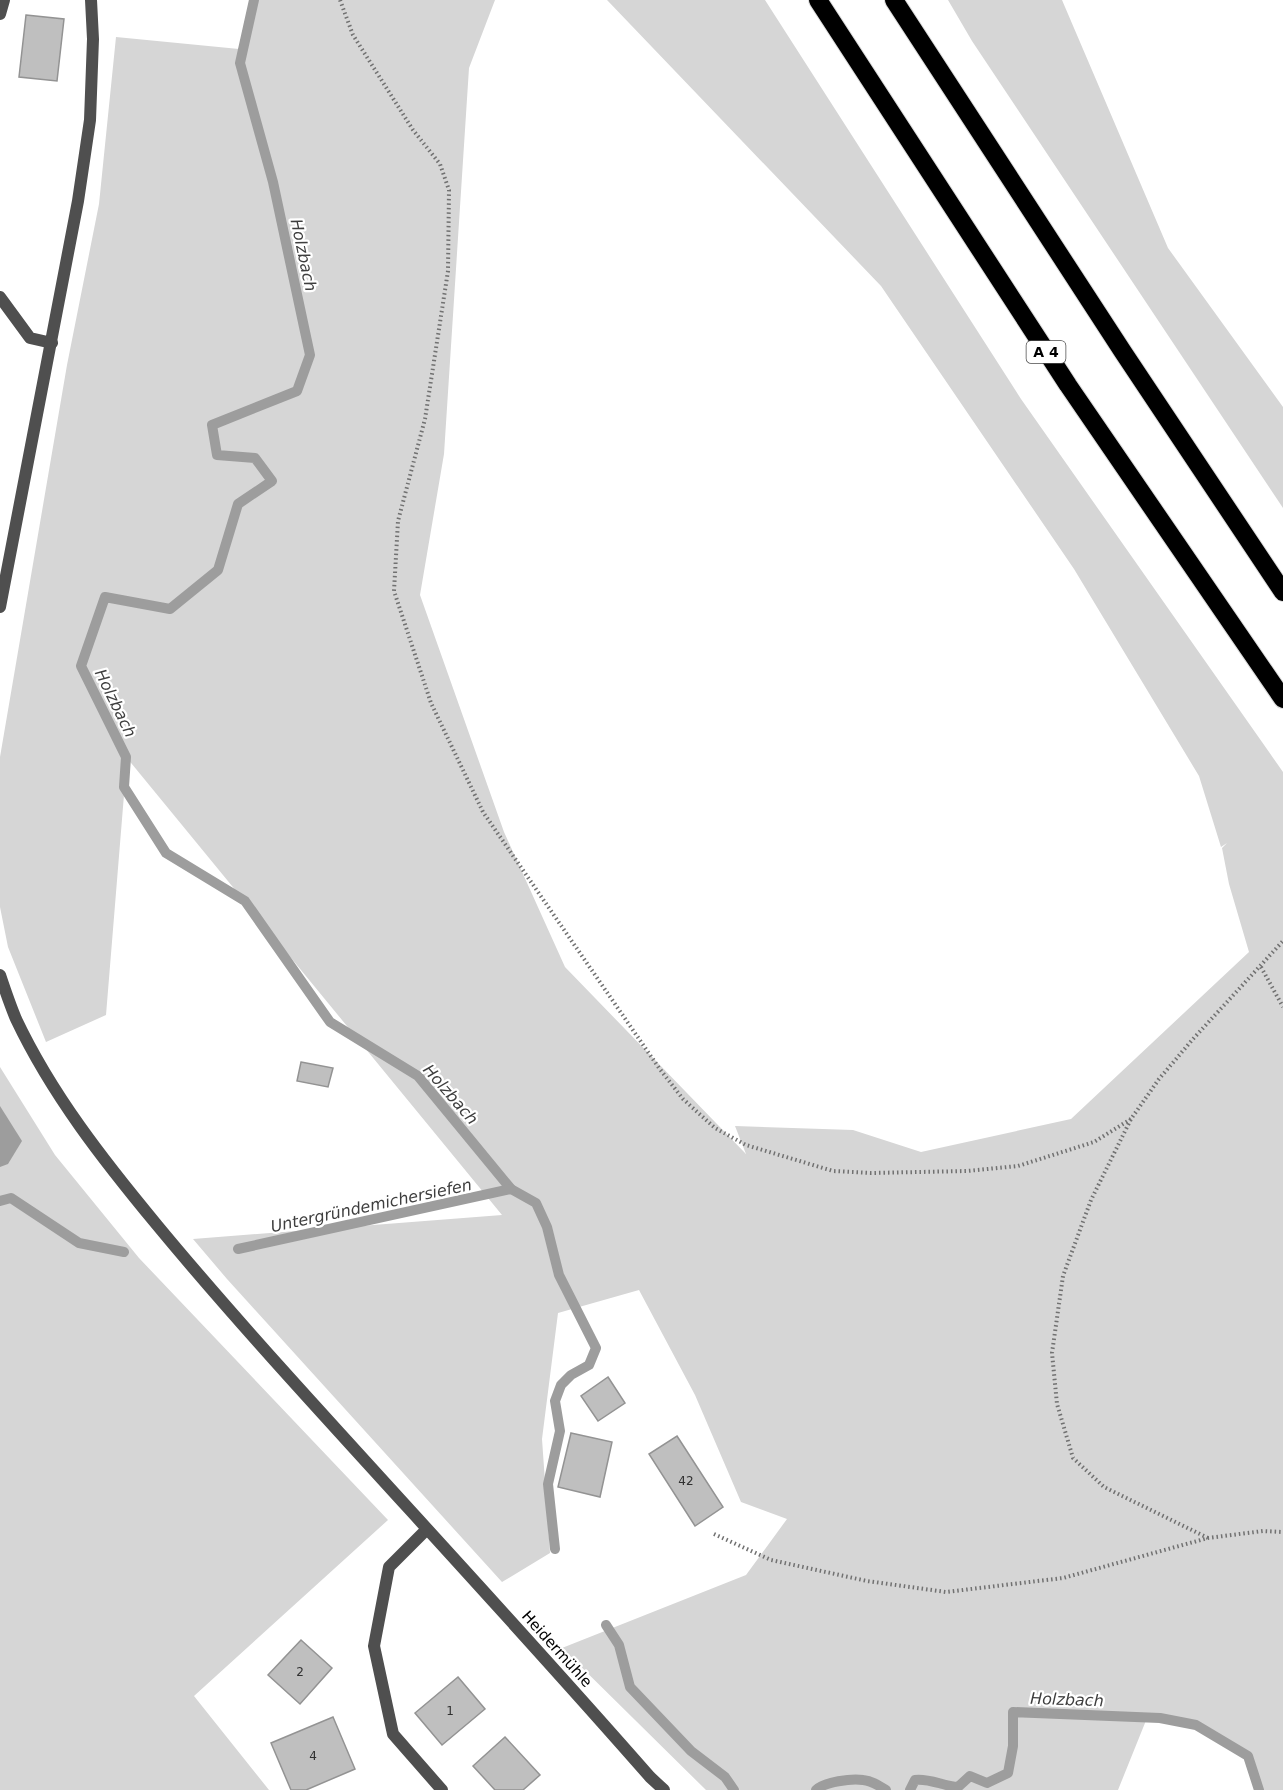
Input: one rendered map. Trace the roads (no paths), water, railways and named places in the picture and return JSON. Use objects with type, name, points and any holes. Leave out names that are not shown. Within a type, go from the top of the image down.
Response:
[{"type":"highway","name":"A 4","points":[[818,0],[1068,385],[1283,699]]},
{"type":"highway","points":[[894,0],[1123,352],[1283,592]]},
{"type":"street","points":[[0,14],[4,0]]},
{"type":"street","points":[[0,607],[78,201],[90,120],[93,39],[91,0]]},
{"type":"street","points":[[0,297],[30,338],[52,343]]},
{"type":"street","name":"Heidermühle","points":[[0,975],[15,1017],[34,1055],[62,1102],[111,1169],[216,1296],[664,1790]]},
{"type":"street","points":[[426,1530],[389,1567],[374,1646],[393,1734],[442,1790]]},
{"type":"waterway","name":"Holzbach","points":[[254,0],[240,63],[273,182],[310,355],[297,391],[212,425],[217,455],[255,458],[272,481],[238,504],[218,570],[170,609],[105,597],[81,666],[126,757],[124,787],[166,853],[245,901],[330,1022],[418,1076],[511,1189],[536,1203],[547,1227],[559,1275],[596,1348],[589,1365],[571,1375],[561,1385],[555,1401],[560,1431],[548,1484],[555,1549]]},
{"type":"waterway","name":"Untergründemichersiefen","points":[[238,1249],[511,1189]]},
{"type":"waterway","name":"Untergründemichersiefen","points":[[0,1201],[11,1198],[79,1243],[124,1252]]},
{"type":"waterway","name":"Holzbach","points":[[606,1625],[619,1645],[630,1687],[691,1751],[725,1777],[734,1790]]},
{"type":"waterway","name":"Holzbach","points":[[910,1790],[915,1780],[958,1787],[970,1776],[987,1783],[1008,1773],[1013,1746],[1013,1712],[1160,1718],[1196,1725],[1248,1756],[1259,1790]]},
{"type":"waterway","name":"Holzbach","points":[[816,1790],[845,1780],[872,1782],[886,1790]]}]
